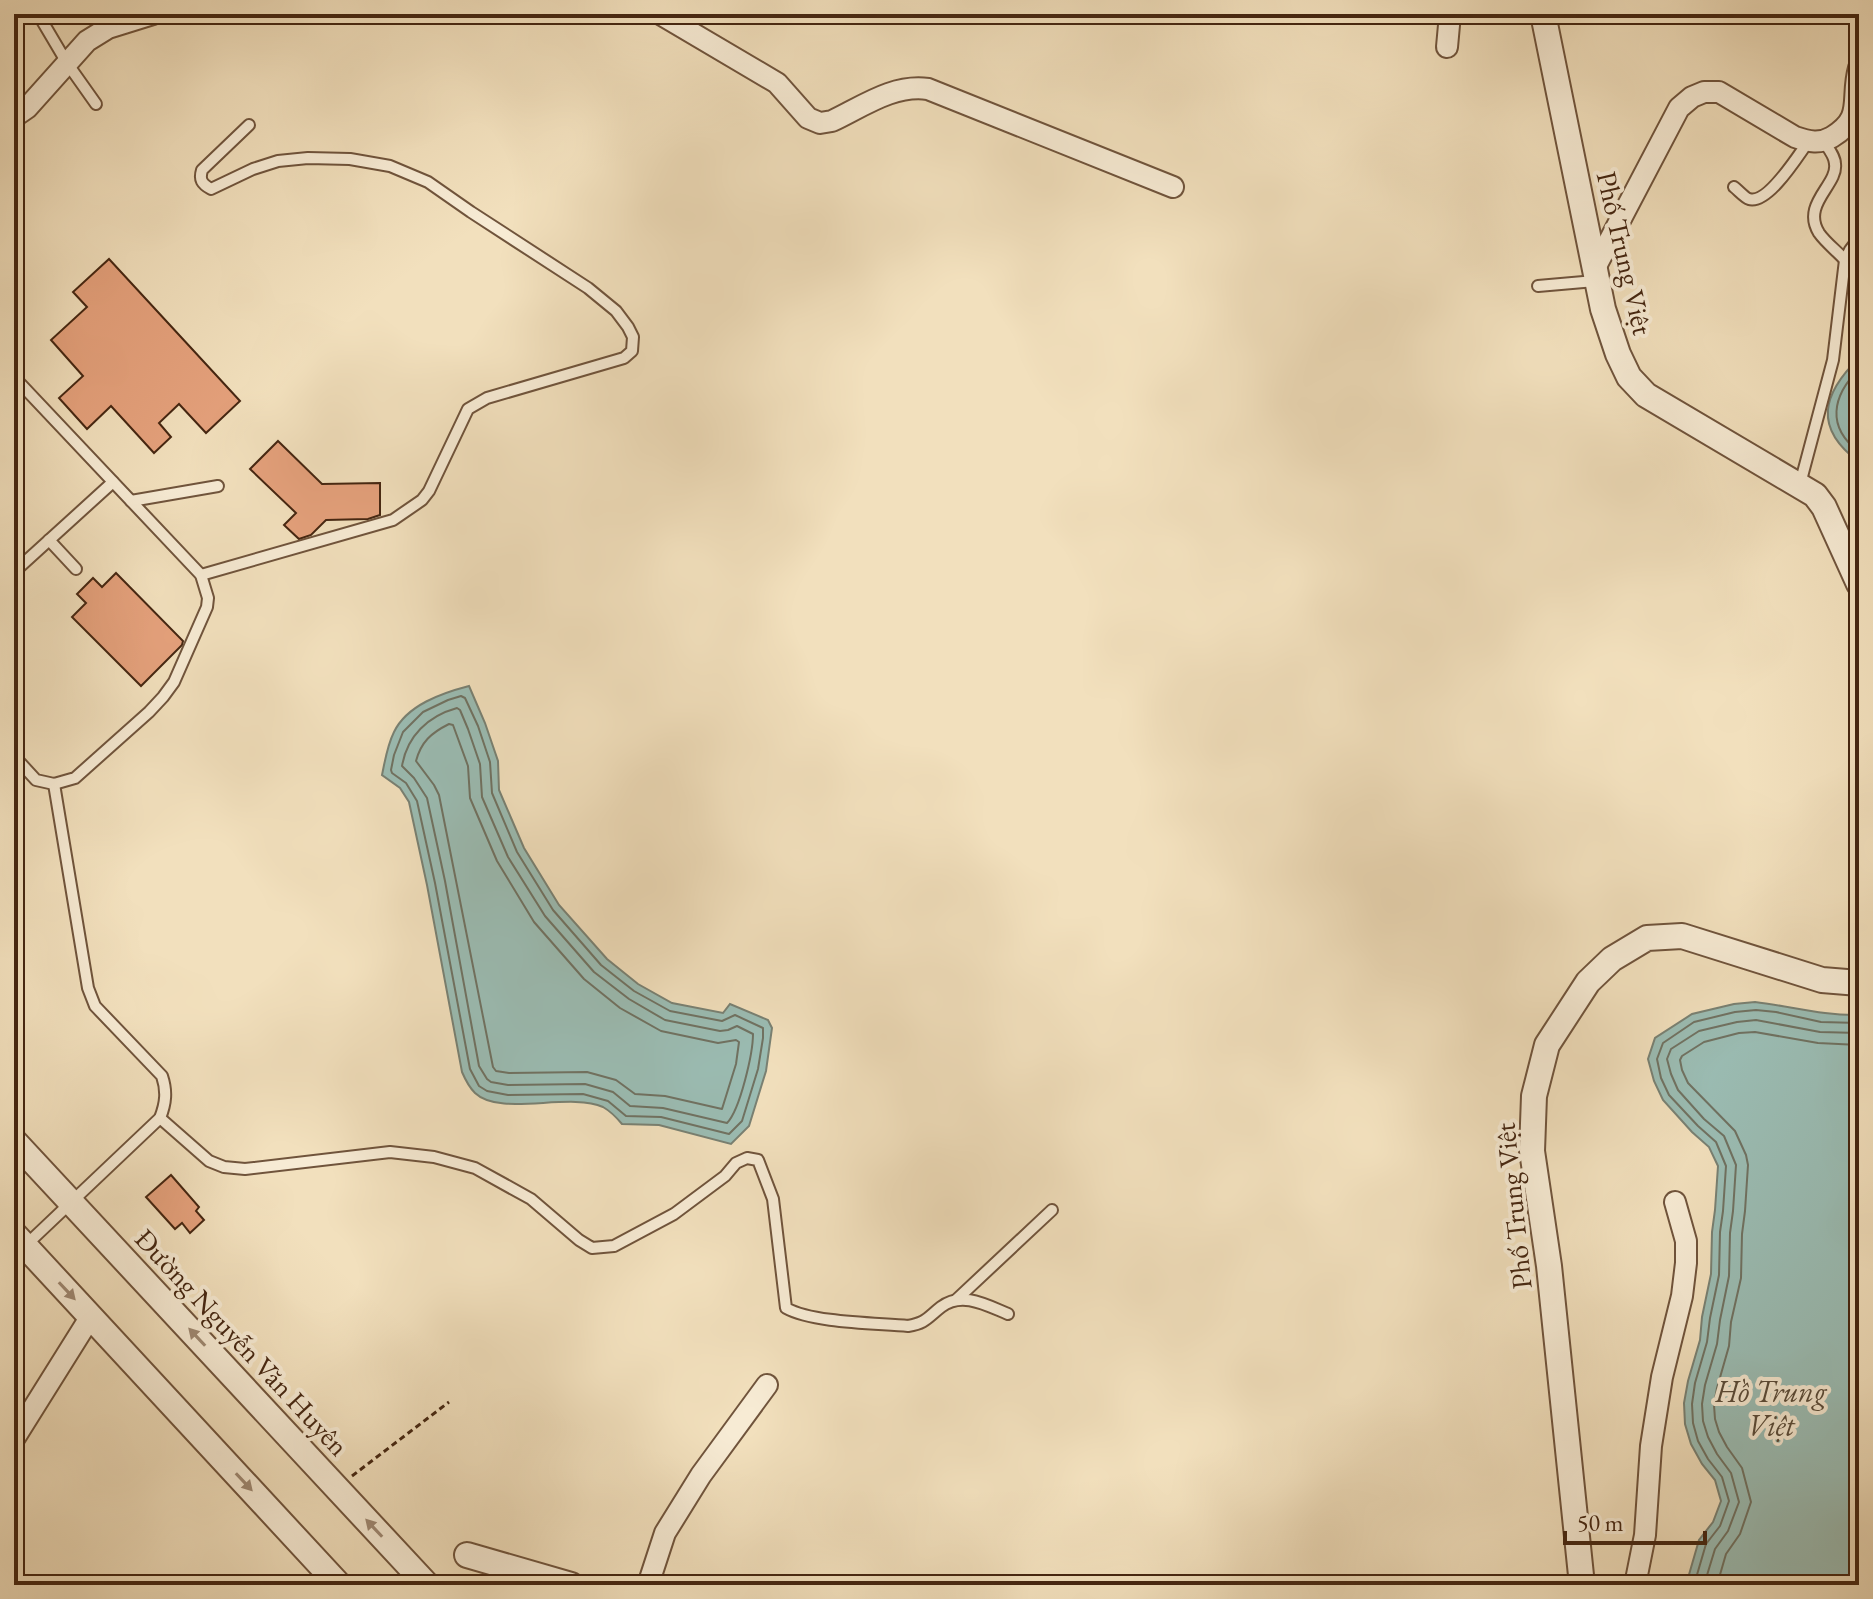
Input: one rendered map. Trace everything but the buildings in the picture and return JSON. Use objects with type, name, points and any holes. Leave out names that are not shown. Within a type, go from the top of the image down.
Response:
[{"type":"street","points":[[14,117],[27,108],[97,33],[153,14]]},
{"type":"street","points":[[660,14],[777,83],[808,118],[820,123],[832,121],[897,90],[913,87],[928,89],[1173,187]]},
{"type":"street","points":[[1447,47],[1450,14]]},
{"type":"street","name":"Phố Trung Việt","points":[[1543,14],[1595,276],[1618,354],[1629,377],[1646,395],[1815,495],[1824,507],[1859,584]]},
{"type":"street","points":[[1595,276],[1679,108],[1692,97],[1704,92],[1719,92],[1795,137],[1816,142],[1850,123],[1859,68]]},
{"type":"street","name":"Phố Trung Việt","points":[[1582,1585],[1549,1266],[1532,1151],[1534,1096],[1547,1045],[1588,982],[1612,959],[1647,938],[1682,936],[1822,980],[1859,983]]},
{"type":"street","name":"Đường Nguyễn Văn Huyên","points":[[14,1141],[427,1585]]},
{"type":"street","points":[[1635,1585],[1645,1535],[1651,1446],[1686,1263],[1686,1241],[1675,1202]]},
{"type":"street","points":[[20,1240],[339,1585]]},
{"type":"street","points":[[14,1439],[91,1316]]},
{"type":"street","points":[[648,1585],[665,1533],[701,1475],[767,1385]]},
{"type":"street","points":[[467,1555],[571,1585]]},
{"type":"lane","points":[[38,14],[96,104]]},
{"type":"lane","points":[[201,575],[393,520],[422,500],[429,491],[468,409],[476,403],[624,358],[632,351],[633,337],[628,327],[616,311],[588,288],[428,182],[390,166],[350,159],[278,161],[211,189],[203,185],[200,178],[202,170],[249,125]]},
{"type":"lane","points":[[1734,187],[1749,199],[1765,195],[1816,142],[1835,159],[1836,168],[1815,207],[1815,225],[1845,260]]},
{"type":"lane","points":[[1800,484],[1833,360],[1845,260],[1859,238]]},
{"type":"lane","points":[[1538,286],[1595,276]]},
{"type":"lane","points":[[14,377],[201,575],[208,598],[207,607],[174,682],[149,712],[75,778],[54,784],[36,780],[14,756]]},
{"type":"lane","points":[[14,572],[113,482]]},
{"type":"lane","points":[[131,501],[218,486]]},
{"type":"lane","points":[[49,540],[76,569]]},
{"type":"lane","points":[[20,1240],[71,1202],[160,1118],[165,1106],[166,1089],[162,1076],[95,1006],[88,988],[54,784]]},
{"type":"lane","points":[[160,1118],[209,1161],[224,1167],[245,1169],[390,1152],[434,1157],[475,1168],[531,1199],[592,1248],[614,1246],[674,1214],[725,1176],[736,1163],[747,1158],[758,1160],[773,1199],[786,1308],[807,1316],[908,1326],[921,1324],[944,1304],[956,1300],[975,1300],[1008,1314]]},
{"type":"lane","points":[[956,1300],[1052,1210]]},
{"type":"path","points":[[336,1488],[449,1402]]},
{"type":"water","points":[[1859,358],[1859,462],[1834,436],[1828,411],[1837,385]]},
{"type":"water","points":[[469,686],[498,761],[499,790],[524,848],[559,905],[607,959],[638,984],[672,1003],[723,1013],[730,1004],[768,1020],[772,1028],[766,1071],[749,1126],[731,1144],[659,1125],[622,1124],[603,1107],[589,1103],[518,1104],[486,1100],[467,1083],[462,1072],[409,802],[400,788],[382,775],[392,737],[407,714],[437,697]]},
{"type":"water","name":"Hồ Trung Việt","points":[[1755,1002],[1859,1015],[1859,1585],[1686,1585],[1699,1540],[1713,1522],[1721,1501],[1715,1480],[1691,1444],[1685,1424],[1684,1403],[1700,1340],[1711,1274],[1718,1166],[1709,1147],[1663,1100],[1648,1059],[1655,1038],[1692,1014]]}]
